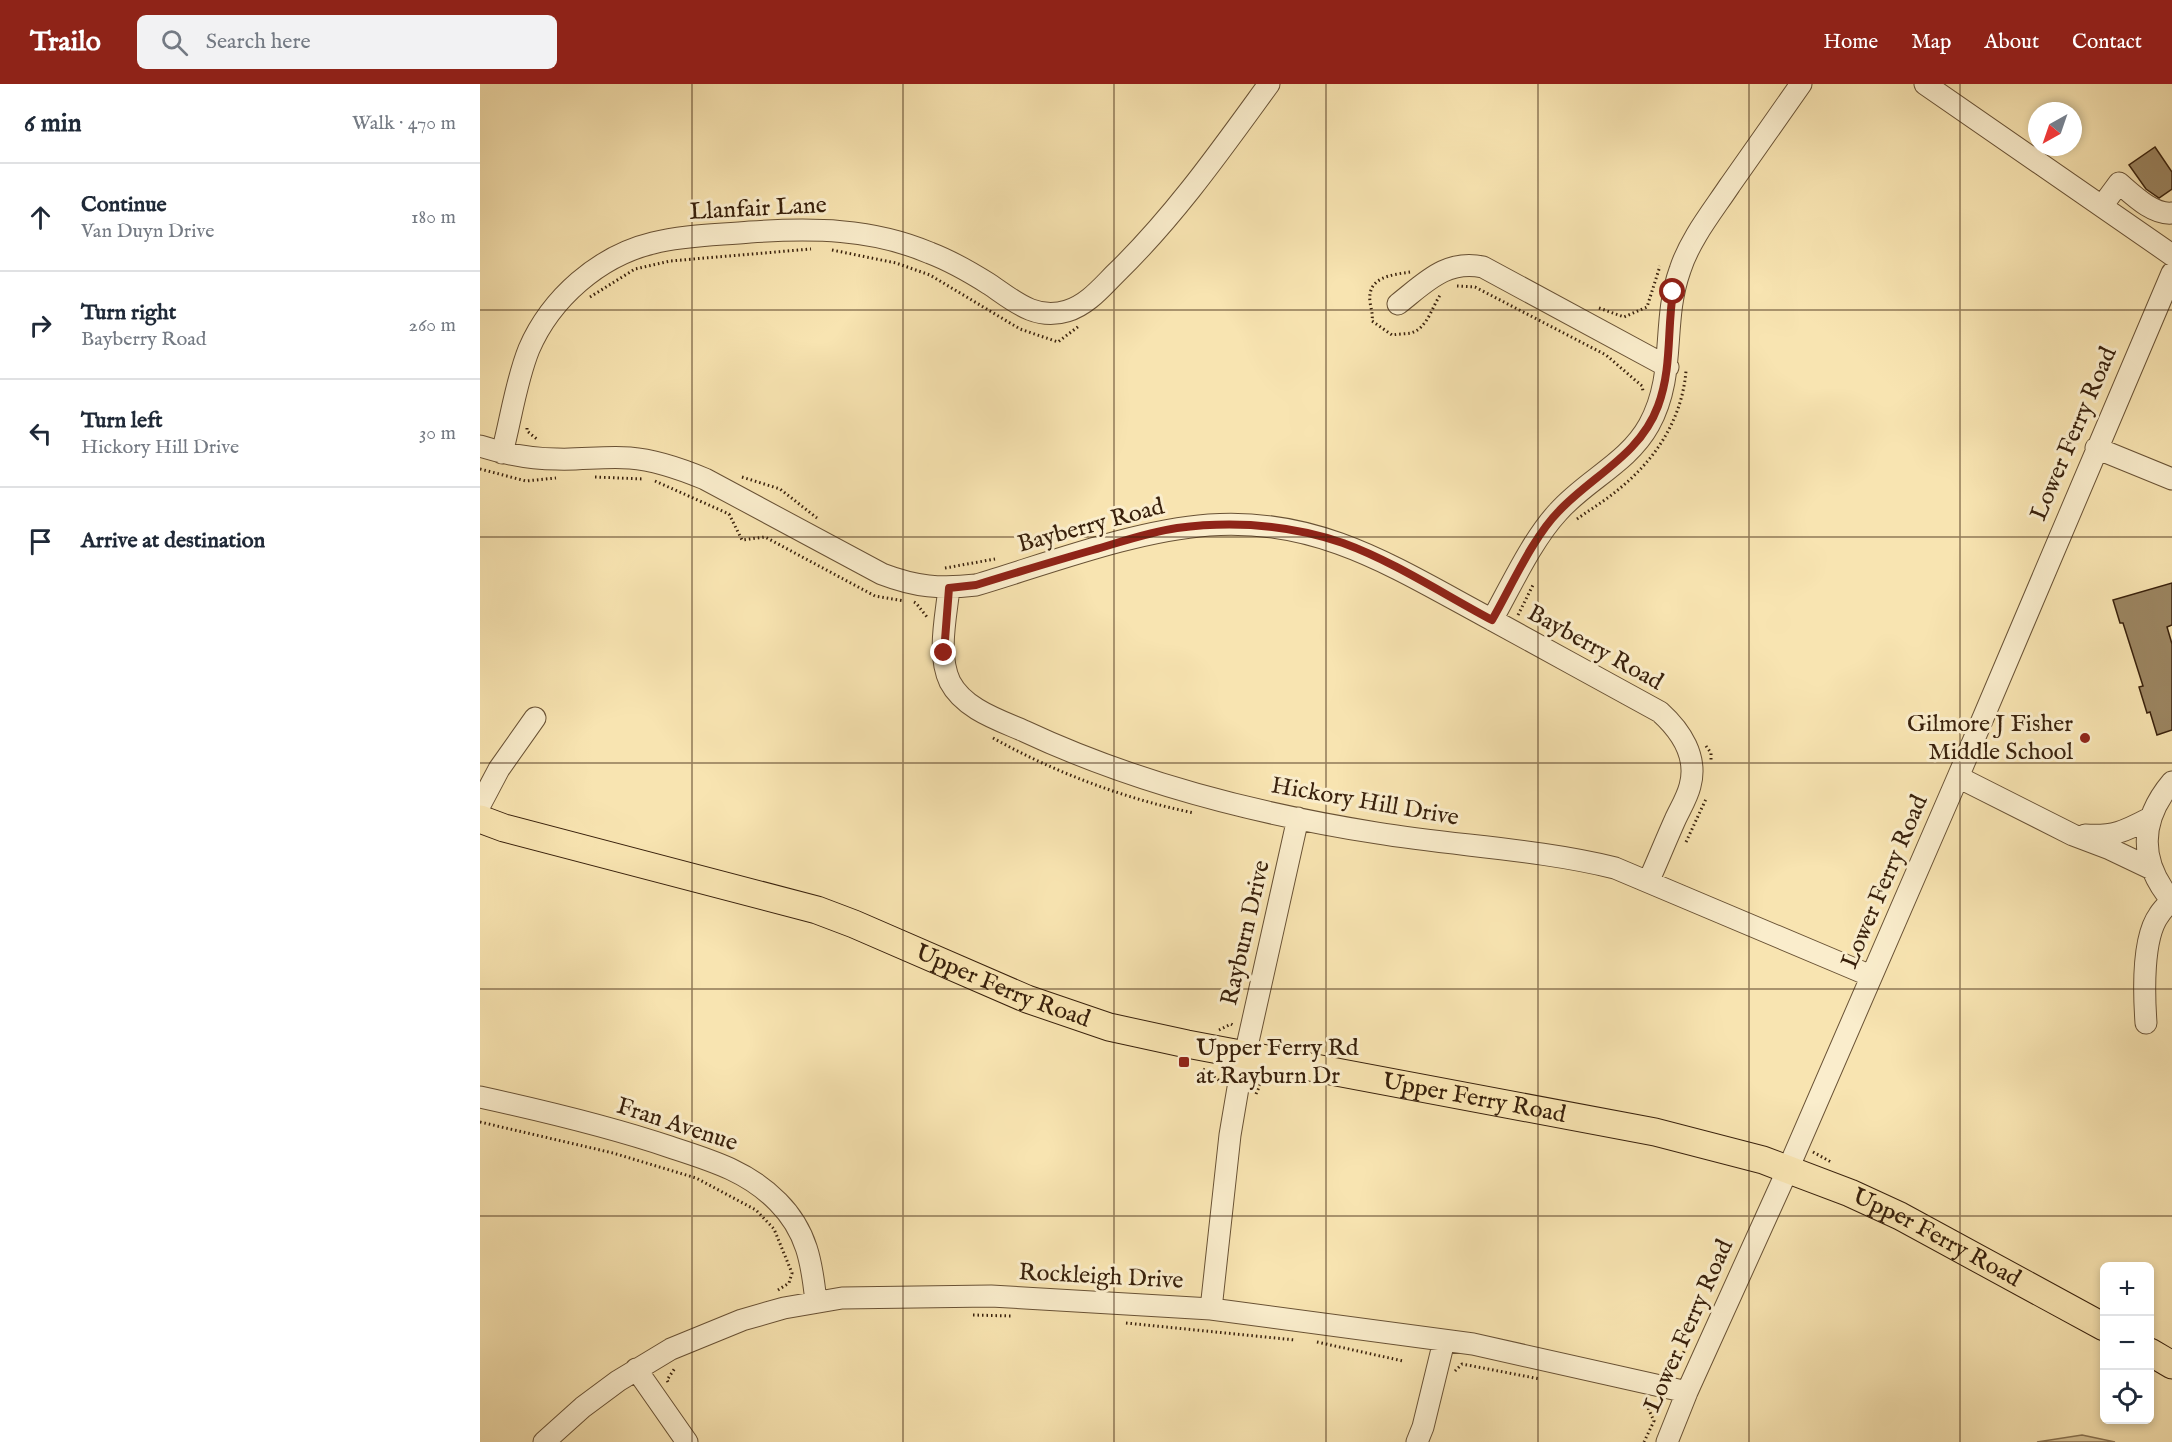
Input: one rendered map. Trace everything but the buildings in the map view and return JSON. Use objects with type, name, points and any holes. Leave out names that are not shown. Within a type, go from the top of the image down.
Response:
[{"type":"main road","name":"Upper Ferry Road","points":[[480,819],[504,828],[817,910],[1027,999],[1076,1017],[1153,1037],[1709,1144],[1850,1192],[1900,1216],[2100,1325]]},
{"type":"main road","points":[[2154,1354],[2172,1365]]},
{"type":"street","name":"Llanfair Lane","points":[[502,453],[525,362],[542,324],[557,303],[575,285],[598,267],[624,253],[651,243],[676,238],[802,228],[836,230],[878,236],[928,252],[969,272],[1021,307],[1050,314],[1065,312],[1079,307],[1092,297],[1167,220],[1196,185],[1269,84]]},
{"type":"street","points":[[1492,620],[1543,531],[1558,512],[1575,495],[1621,459],[1648,427],[1677,366],[1669,320],[1673,292],[1680,268],[1692,243],[1801,84]]},
{"type":"street","points":[[1925,84],[2172,255]]},
{"type":"street","points":[[2102,206],[2119,183],[2148,206],[2168,214],[2172,213]]},
{"type":"street","points":[[1398,304],[1446,269],[1459,265],[1477,266],[1677,366]]},
{"type":"street","name":"Lower Ferry Road","points":[[1667,1442],[1958,777],[2172,273]]},
{"type":"street","name":"Bayberry Road","points":[[480,446],[530,458],[632,458],[683,470],[705,479],[882,574],[901,582],[927,587],[945,578],[976,585],[1137,537],[1175,528],[1247,525],[1307,533],[1342,543],[1375,557],[1492,620],[1660,712],[1673,724],[1683,737],[1689,754],[1690,786],[1649,880]]},
{"type":"street","points":[[2096,448],[2172,479]]},
{"type":"street","name":"Hickory Hill Drive","points":[[945,578],[944,653],[945,668],[950,683],[958,695],[969,704],[1044,741],[1108,766],[1217,799],[1298,818],[1429,841],[1578,858],[1615,868],[1649,880],[1871,976]]},
{"type":"street","points":[[480,805],[500,769],[535,718]]},
{"type":"street","points":[[1958,777],[2073,835],[2152,869]]},
{"type":"street","points":[[2146,1023],[2143,988],[2150,937],[2157,916],[2172,901],[2160,886],[2152,869],[2147,844],[2150,818],[2159,797],[2172,782]]},
{"type":"street","name":"Rayburn Drive","points":[[1211,1309],[1230,1135],[1245,1055],[1298,818]]},
{"type":"street","points":[[2073,835],[2100,836],[2120,833],[2150,818]]},
{"type":"street","name":"Fran Avenue","points":[[480,1097],[552,1113],[639,1137],[724,1165],[744,1175],[763,1187],[793,1221],[805,1243],[813,1265],[816,1302]]},
{"type":"street","name":"Rockleigh Drive","points":[[544,1442],[583,1407],[636,1369],[671,1349],[720,1328],[784,1308],[843,1298],[991,1296],[1211,1309],[1473,1344],[1687,1392]]},
{"type":"street","points":[[1417,1442],[1423,1427],[1444,1341]]},
{"type":"street","points":[[636,1369],[687,1442]]},
{"type":"path","points":[[823,248],[896,263],[930,275],[1020,329],[1058,342],[1086,321]]},
{"type":"path","points":[[587,299],[634,269],[670,261],[811,249]]},
{"type":"path","points":[[1590,304],[1624,317],[1647,307],[1660,266]]},
{"type":"path","points":[[1414,272],[1386,275],[1377,280],[1370,294],[1372,321],[1392,335],[1413,333],[1420,328],[1439,296],[1445,291]]},
{"type":"path","points":[[1451,286],[1475,287],[1606,355],[1642,386],[1643,397]]},
{"type":"path","points":[[1570,525],[1620,488],[1645,466],[1661,445],[1684,389],[1677,366]]},
{"type":"path","points":[[527,421],[526,431],[541,443]]},
{"type":"path","points":[[480,469],[526,481],[565,477]]},
{"type":"path","points":[[733,474],[780,489],[825,524]]},
{"type":"path","points":[[585,477],[650,479],[729,514],[742,540],[765,537],[875,596],[916,603],[929,620]]},
{"type":"path","points":[[945,578],[995,559]]},
{"type":"path","points":[[1517,618],[1534,581]]},
{"type":"path","points":[[985,734],[1031,760],[1154,805],[1200,815]]},
{"type":"path","points":[[1705,744],[1711,753],[1711,771]]},
{"type":"path","points":[[1685,845],[1706,802],[1707,792]]},
{"type":"path","points":[[1201,1067],[1220,1080],[1218,1091]]},
{"type":"path","points":[[480,1122],[614,1153],[696,1178],[756,1210],[774,1229],[792,1273],[789,1283]]},
{"type":"path","points":[[968,1315],[1013,1317]]},
{"type":"path","points":[[1124,1323],[1298,1340]]},
{"type":"path","points":[[1310,1341],[1403,1361]]},
{"type":"path","points":[[1452,1377],[1462,1364],[1551,1381]]},
{"type":"path","points":[[667,1380],[676,1367]]},
{"type":"path","points":[[1641,1399],[1654,1421],[1644,1442]]},
{"type":"shaded area","points":[[2082,1435],[2115,1442],[2037,1442]]},
{"type":"place","name":"Gilmore J Fisher Middle School","points":[[2085,738]]},
{"type":"place","name":"Upper Ferry Rd at Rayburn Dr","points":[[1184,1062]]},
{"type":"route","points":[[944,653],[949,588],[976,585],[1137,537],[1175,528],[1211,525],[1277,528],[1307,533],[1342,543],[1375,557],[1492,620],[1543,531],[1558,512],[1575,495],[1621,459],[1648,427],[1658,407],[1668,368],[1669,320],[1673,292]]}]
